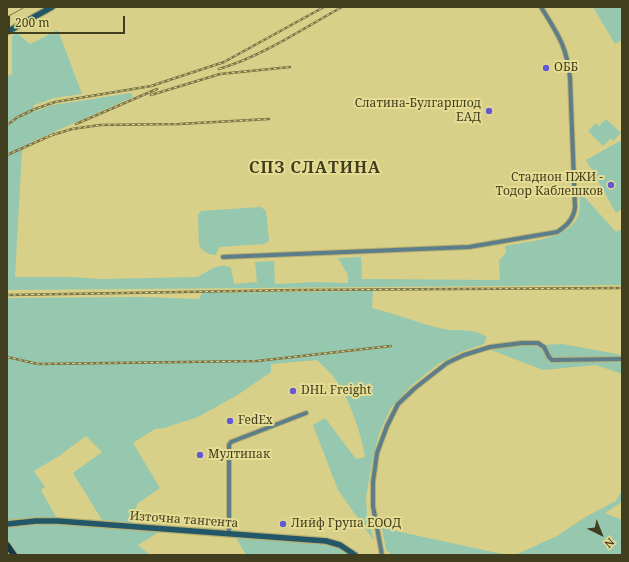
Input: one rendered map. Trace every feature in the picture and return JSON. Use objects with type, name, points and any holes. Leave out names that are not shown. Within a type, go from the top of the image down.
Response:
[{"type":"main road","points":[[7,545],[14,555]]},
{"type":"street","points":[[7,32],[52,7]]},
{"type":"street","points":[[223,257],[469,246],[557,232],[563,228],[572,218],[575,207],[570,78],[565,50],[541,7]]},
{"type":"street","points":[[382,555],[373,506],[373,482],[377,453],[387,426],[398,404],[415,388],[447,363],[464,355],[501,345],[538,343],[544,347],[552,360],[622,359]]},
{"type":"street","points":[[229,534],[229,445],[231,442],[306,413]]},
{"type":"street","name":"Източна тангента","points":[[7,524],[36,521],[58,521],[326,541],[340,545],[355,555]]},
{"type":"green space","points":[[593,7],[622,7],[622,40],[615,44]]},
{"type":"green space","points":[[58,30],[82,94],[54,98],[34,105],[33,112],[53,105],[131,93],[133,97],[31,142],[22,151],[15,277],[69,277],[103,279],[197,277],[218,266],[227,266],[231,268],[234,284],[257,282],[255,262],[274,261],[275,284],[317,282],[348,283],[348,275],[338,258],[361,257],[362,279],[500,280],[499,260],[506,253],[505,246],[536,241],[557,235],[566,230],[573,224],[579,213],[579,191],[616,232],[622,229],[622,285],[7,290],[7,76],[12,74],[12,36],[17,33],[30,44]]},
{"type":"green space","points":[[606,119],[621,133],[613,141],[611,138],[603,146],[588,131],[596,123],[599,126]]},
{"type":"green space","name":"Стадион ПЖИ - Тодор Каблешков","points":[[620,141],[622,145],[622,209],[616,213],[586,160]]},
{"type":"green space","points":[[261,207],[266,211],[268,242],[264,244],[219,247],[216,255],[206,253],[202,250],[199,245],[198,215],[201,211]]},
{"type":"green space","points":[[373,291],[372,308],[439,328],[475,332],[487,337],[484,344],[461,352],[438,364],[411,386],[391,408],[379,434],[366,497],[367,515],[374,541],[338,490],[313,425],[325,418],[356,459],[365,457],[358,429],[347,399],[336,380],[317,360],[271,364],[271,372],[239,394],[198,417],[164,428],[155,429],[133,443],[160,488],[137,504],[133,523],[102,520],[73,473],[102,452],[86,436],[59,456],[34,471],[45,487],[41,490],[56,517],[7,520],[7,298],[144,297],[199,299],[202,293]]},
{"type":"green space","points":[[563,344],[622,355],[622,374],[596,365],[543,370],[491,350],[513,346]]},
{"type":"green space","points":[[622,490],[622,502],[605,513],[622,520],[622,555],[515,555],[557,536],[587,516],[616,501]]},
{"type":"green space","points":[[36,524],[104,527],[159,532],[138,545],[150,555],[16,555],[7,541],[7,528]]},
{"type":"green space","points":[[382,528],[507,555],[392,555],[386,550]]},
{"type":"green space","points":[[235,536],[325,544],[339,548],[350,555],[246,555]]},
{"type":"tram line","points":[[7,17],[25,7]]},
{"type":"railway","points":[[7,125],[18,117],[55,102],[151,86],[224,62],[324,7]]},
{"type":"railway","points":[[219,69],[235,64],[267,49],[342,7]]},
{"type":"railway","points":[[151,95],[220,74],[290,67]]},
{"type":"railway","points":[[76,124],[157,89]]},
{"type":"railway","points":[[49,136],[72,129],[100,125],[179,124],[269,119]]},
{"type":"railway","points":[[7,155],[54,134]]},
{"type":"railway","points":[[7,295],[298,290],[622,288]]},
{"type":"railway","points":[[7,357],[38,364],[257,361],[391,346]]},
{"type":"place","name":"ОББ","points":[[546,68]]},
{"type":"place","name":"Слатина-Булгарплод ЕАД","points":[[489,111]]},
{"type":"place","name":"Стадион ПЖИ - Тодор Каблешков","points":[[611,185]]},
{"type":"place","name":"DHL Freight","points":[[293,391]]},
{"type":"place","name":"FedEx","points":[[230,421]]},
{"type":"place","name":"Мултипак","points":[[200,455]]},
{"type":"place","name":"Лийф Група ЕООД","points":[[283,524]]},
{"type":"district","name":"СПЗ СЛАТИНА","points":[[315,168]]}]
